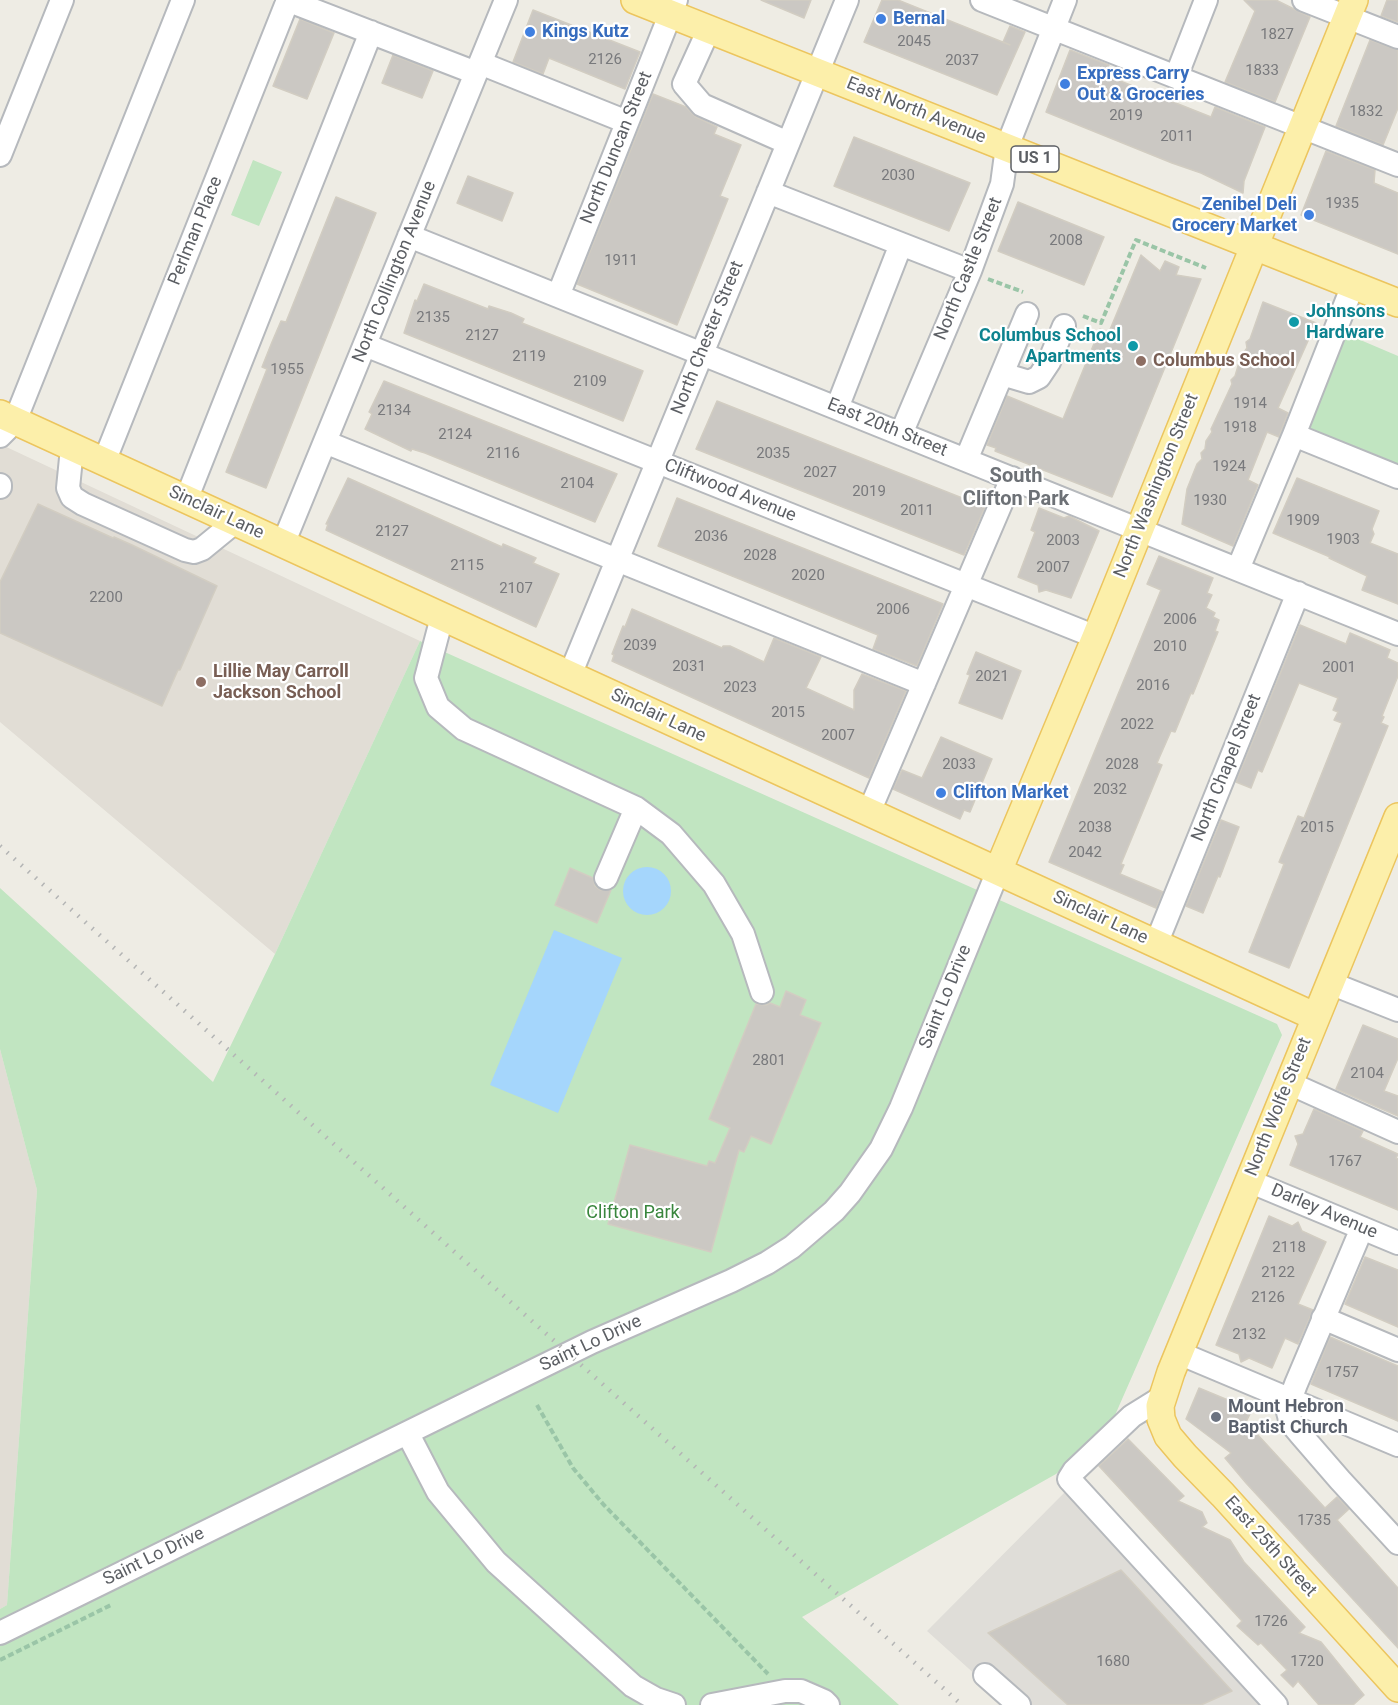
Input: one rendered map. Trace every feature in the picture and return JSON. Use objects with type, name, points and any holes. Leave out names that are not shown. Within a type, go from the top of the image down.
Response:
[{"type":"main road","name":"East North Avenue","points":[[634,0],[673,7],[709,29],[1398,303]]},
{"type":"main road","name":"North Washington Street","points":[[998,871],[1096,637],[1350,8]]},
{"type":"main road","name":"Sinclair Lane","points":[[5,424],[104,462],[1316,1017]]},
{"type":"main road","name":"North Wolfe Street","points":[[1161,1398],[1250,1180],[1300,1088],[1316,1017],[1398,817]]},
{"type":"main road","name":"East 25th Street","points":[[1161,1398],[1161,1419],[1168,1436],[1398,1688]]},
{"type":"street","points":[[0,155],[62,0]]},
{"type":"street","points":[[5,424],[183,0]]},
{"type":"street","points":[[288,0],[371,32],[627,122]]},
{"type":"street","name":"Perlman Place","points":[[104,462],[288,0]]},
{"type":"street","name":"North Collington Avenue","points":[[284,544],[506,0]]},
{"type":"street","name":"North Chester Street","points":[[570,675],[847,0]]},
{"type":"street","points":[[982,0],[1398,165]]},
{"type":"street","name":"North Castle Street","points":[[902,434],[970,271],[1002,184],[1006,147],[1065,0]]},
{"type":"street","points":[[1176,77],[1206,0]]},
{"type":"street","points":[[1304,0],[1350,8],[1398,37]]},
{"type":"street","name":"North Duncan Street","points":[[558,296],[673,7]]},
{"type":"street","points":[[709,29],[684,84],[702,105],[788,143]]},
{"type":"street","points":[[186,500],[371,32]]},
{"type":"street","points":[[768,192],[970,271]]},
{"type":"street","name":"East 20th Street","points":[[409,236],[1398,634]]},
{"type":"street","points":[[837,408],[901,244]]},
{"type":"street","points":[[1238,569],[1353,285]]},
{"type":"street","points":[[966,460],[1002,374],[1025,304]]},
{"type":"street","points":[[1002,374],[1029,382],[1039,377],[1050,362],[1072,320]]},
{"type":"street","name":"Cliftwood Avenue","points":[[365,345],[1096,637]]},
{"type":"street","points":[[1294,435],[1398,477]]},
{"type":"street","points":[[325,442],[924,684]]},
{"type":"street","points":[[72,448],[68,488],[72,497],[83,504],[194,552],[202,549],[235,522]]},
{"type":"street","points":[[869,812],[1012,478]]},
{"type":"street","name":"North Chapel Street","points":[[1156,944],[1298,593]]},
{"type":"street","points":[[442,616],[426,678],[438,707],[464,729],[636,808],[671,834],[714,884],[743,934],[762,992]]},
{"type":"street","points":[[606,878],[636,808]]},
{"type":"street","name":"Saint Lo Drive","points":[[0,1633],[592,1342],[731,1281],[792,1247],[850,1193],[871,1164],[894,1125],[998,871]]},
{"type":"street","points":[[1330,983],[1398,1010]]},
{"type":"street","points":[[1300,1088],[1398,1132]]},
{"type":"street","name":"Darley Avenue","points":[[1250,1180],[1398,1244]]},
{"type":"street","points":[[1362,1228],[1290,1400],[1288,1412],[1291,1423],[1398,1543]]},
{"type":"street","points":[[1323,1318],[1398,1350]]},
{"type":"street","points":[[1179,1353],[1398,1445]]},
{"type":"street","points":[[1161,1398],[1132,1416],[1074,1471],[1069,1479],[1276,1705]]},
{"type":"street","points":[[408,1434],[438,1492],[495,1562],[633,1686],[656,1699],[674,1705]]},
{"type":"street","points":[[985,1675],[1019,1705]]},
{"type":"street","points":[[712,1705],[785,1691],[801,1691],[828,1705]]},
{"type":"path","points":[[1072,320],[1101,323],[1137,240],[1206,268]]},
{"type":"path","points":[[970,271],[1025,304]]},
{"type":"path","points":[[537,1405],[573,1468],[603,1504],[785,1691]]},
{"type":"shaded area","name":"Lillie May Carroll Jackson School","points":[[0,444],[420,641],[275,954],[0,722]]},
{"type":"shaded area","points":[[0,1049],[37,1190],[7,1605],[0,1609]]},
{"type":"shaded area","points":[[1067,1490],[1269,1705],[1009,1705],[927,1631]]},
{"type":"green space","points":[[253,160],[282,172],[259,226],[231,215]]},
{"type":"green space","points":[[1344,333],[1398,356],[1398,465],[1305,426]]},
{"type":"green space","name":"Clifton Park","points":[[420,641],[1277,1024],[1282,1035],[1112,1422],[1056,1474],[802,1617],[899,1705],[0,1705],[0,1609],[7,1605],[37,1190],[0,1049],[0,888],[213,1082]]},
{"type":"water","points":[[647,867],[664,874],[671,891],[664,908],[647,915],[630,908],[623,891],[630,874]]},
{"type":"water","points":[[554,930],[622,958],[558,1113],[490,1085]]},
{"type":"building","points":[[761,0],[811,0],[804,18]]},
{"type":"building","points":[[882,0],[898,0],[1010,45],[1003,42],[1010,26],[1025,32],[997,95],[864,42]]},
{"type":"building","points":[[1244,0],[1276,0],[1310,17],[1275,102],[1225,82],[1255,11]]},
{"type":"building","points":[[1387,0],[1398,0],[1398,22],[1381,16]]},
{"type":"building","points":[[533,10],[640,52],[625,89],[549,58],[543,74],[513,62]]},
{"type":"building","points":[[300,19],[334,33],[307,99],[273,86]]},
{"type":"building","points":[[1370,40],[1398,50],[1398,108],[1383,145],[1336,126]]},
{"type":"building","points":[[1070,50],[1109,65],[1105,75],[1211,117],[1215,107],[1265,127],[1244,181],[1243,193],[1201,173],[1046,112]]},
{"type":"building","points":[[393,55],[433,71],[422,98],[382,83]]},
{"type":"building","points":[[653,94],[686,107],[696,117],[717,127],[714,134],[741,145],[720,196],[728,199],[677,325],[577,284]]},
{"type":"building","points":[[854,137],[970,183],[949,231],[834,186]]},
{"type":"building","points":[[1326,151],[1375,170],[1374,183],[1398,193],[1398,254],[1301,215]]},
{"type":"building","points":[[468,176],[513,193],[502,221],[457,203]]},
{"type":"building","points":[[336,197],[376,213],[266,488],[226,472],[267,369],[262,367],[281,321],[286,322]]},
{"type":"building","points":[[1018,202],[1104,237],[1084,285],[998,251]]},
{"type":"building","name":"Columbus School Apartments","points":[[1141,255],[1160,271],[1165,261],[1179,267],[1176,275],[1201,279],[1112,497],[995,451],[996,448],[987,445],[1007,396],[1063,419],[1100,329],[1109,332]]},
{"type":"building","points":[[424,284],[488,309],[489,306],[511,313],[524,319],[522,323],[643,371],[623,421],[404,333],[415,300],[417,301]]},
{"type":"building","points":[[1263,302],[1316,323],[1278,408],[1288,413],[1279,437],[1267,432],[1248,480],[1258,485],[1233,546],[1182,524],[1187,489],[1197,464],[1202,459],[1201,453],[1205,449],[1206,441],[1232,384],[1231,380],[1235,376],[1241,356],[1247,348],[1246,342],[1250,339]]},
{"type":"building","points":[[384,381],[617,474],[595,522],[425,453],[412,449],[411,451],[365,429],[372,414],[369,412]]},
{"type":"building","points":[[717,401],[985,507],[964,555],[696,449]]},
{"type":"building","points":[[348,478],[502,547],[503,544],[536,558],[533,563],[559,574],[536,627],[326,530],[328,524],[326,524]]},
{"type":"building","points":[[1297,478],[1379,511],[1372,529],[1374,534],[1370,543],[1398,554],[1398,604],[1362,590],[1367,576],[1330,557],[1273,533]]},
{"type":"building","points":[[677,498],[943,604],[917,666],[873,649],[878,635],[658,546]]},
{"type":"building","points":[[38,504],[132,545],[217,586],[162,706],[0,633],[0,582]]},
{"type":"building","points":[[1039,508],[1064,518],[1069,516],[1099,531],[1071,598],[1046,590],[1039,592],[1038,585],[1018,577],[1035,532],[1031,530]]},
{"type":"building","points":[[1159,556],[1213,578],[1207,593],[1212,595],[1206,608],[1215,613],[1213,617],[1219,620],[1215,631],[1218,632],[1193,694],[1191,693],[1175,732],[1171,731],[1157,763],[1162,765],[1121,864],[1124,865],[1120,874],[1163,892],[1156,908],[1049,862],[1161,590],[1147,584]]},
{"type":"building","points":[[632,609],[722,648],[730,646],[764,662],[774,638],[821,657],[806,688],[854,710],[854,690],[862,674],[906,691],[869,778],[612,661],[614,655],[612,654]]},
{"type":"building","points":[[1300,625],[1346,644],[1350,633],[1390,650],[1387,658],[1398,663],[1398,676],[1382,716],[1384,717],[1381,723],[1388,726],[1289,968],[1249,952],[1284,864],[1279,862],[1298,816],[1304,818],[1342,723],[1334,720],[1338,712],[1333,710],[1338,698],[1299,683],[1262,772],[1258,770],[1251,788],[1236,782]]},
{"type":"building","points":[[976,652],[1021,671],[1002,719],[959,703]]},
{"type":"building","points":[[941,737],[992,759],[970,812],[964,810],[960,819],[893,789],[902,770],[922,778]]},
{"type":"building","points":[[1221,820],[1239,827],[1203,913],[1186,906]]},
{"type":"building","points":[[570,868],[593,878],[595,886],[600,890],[611,890],[597,923],[555,905]]},
{"type":"building","points":[[786,991],[806,1000],[800,1015],[821,1023],[771,1144],[751,1136],[744,1152],[739,1150],[711,1252],[608,1224],[630,1145],[707,1166],[709,1161],[715,1163],[730,1128],[709,1119],[756,1004],[770,1003],[780,1007]]},
{"type":"building","points":[[1363,1025],[1398,1039],[1398,1058],[1384,1091],[1398,1096],[1398,1116],[1336,1089]]},
{"type":"building","points":[[1314,1109],[1363,1131],[1360,1137],[1398,1154],[1396,1158],[1398,1159],[1398,1210],[1290,1165],[1298,1144],[1295,1136],[1303,1134]]},
{"type":"building","points":[[1269,1216],[1292,1226],[1298,1222],[1302,1231],[1326,1242],[1298,1304],[1313,1310],[1298,1344],[1285,1338],[1272,1368],[1249,1358],[1241,1362],[1239,1354],[1216,1345]]},
{"type":"building","points":[[1365,1257],[1398,1270],[1398,1327],[1345,1304]]},
{"type":"building","points":[[1330,1337],[1398,1366],[1398,1421],[1311,1384]]},
{"type":"building","points":[[1199,1388],[1252,1410],[1246,1422],[1325,1508],[1337,1497],[1349,1509],[1337,1520],[1398,1588],[1398,1648],[1246,1483],[1225,1458],[1231,1453],[1186,1419]]},
{"type":"building","points":[[1128,1439],[1184,1496],[1178,1501],[1202,1512],[1207,1523],[1202,1527],[1230,1540],[1244,1562],[1305,1627],[1299,1633],[1321,1642],[1364,1695],[1353,1705],[1319,1705],[1298,1681],[1293,1687],[1281,1675],[1287,1670],[1261,1643],[1258,1645],[1237,1626],[1242,1621],[1099,1466]]},
{"type":"building","points":[[1121,1570],[1232,1691],[1201,1705],[1068,1705],[988,1633]]},
{"type":"railway","points":[[0,846],[962,1705]]},
{"type":"place","name":"Bernal","points":[[881,19]]},
{"type":"place","name":"Kings Kutz","points":[[530,32]]},
{"type":"place","name":"Express Carry Out & Groceries","points":[[1065,84]]},
{"type":"place","name":"Zenibel Deli Grocery Market","points":[[1309,215]]},
{"type":"place","name":"Johnsons Hardware","points":[[1294,322]]},
{"type":"place","name":"Columbus School Apartments","points":[[1133,346]]},
{"type":"place","name":"Columbus School","points":[[1141,361]]},
{"type":"place","name":"Lillie May Carroll Jackson School","points":[[201,682]]},
{"type":"place","name":"Clifton Market","points":[[941,793]]},
{"type":"place","name":"Mount Hebron Baptist Church","points":[[1216,1417]]},
{"type":"district","name":"South Clifton Park","points":[[1016,488]]}]
